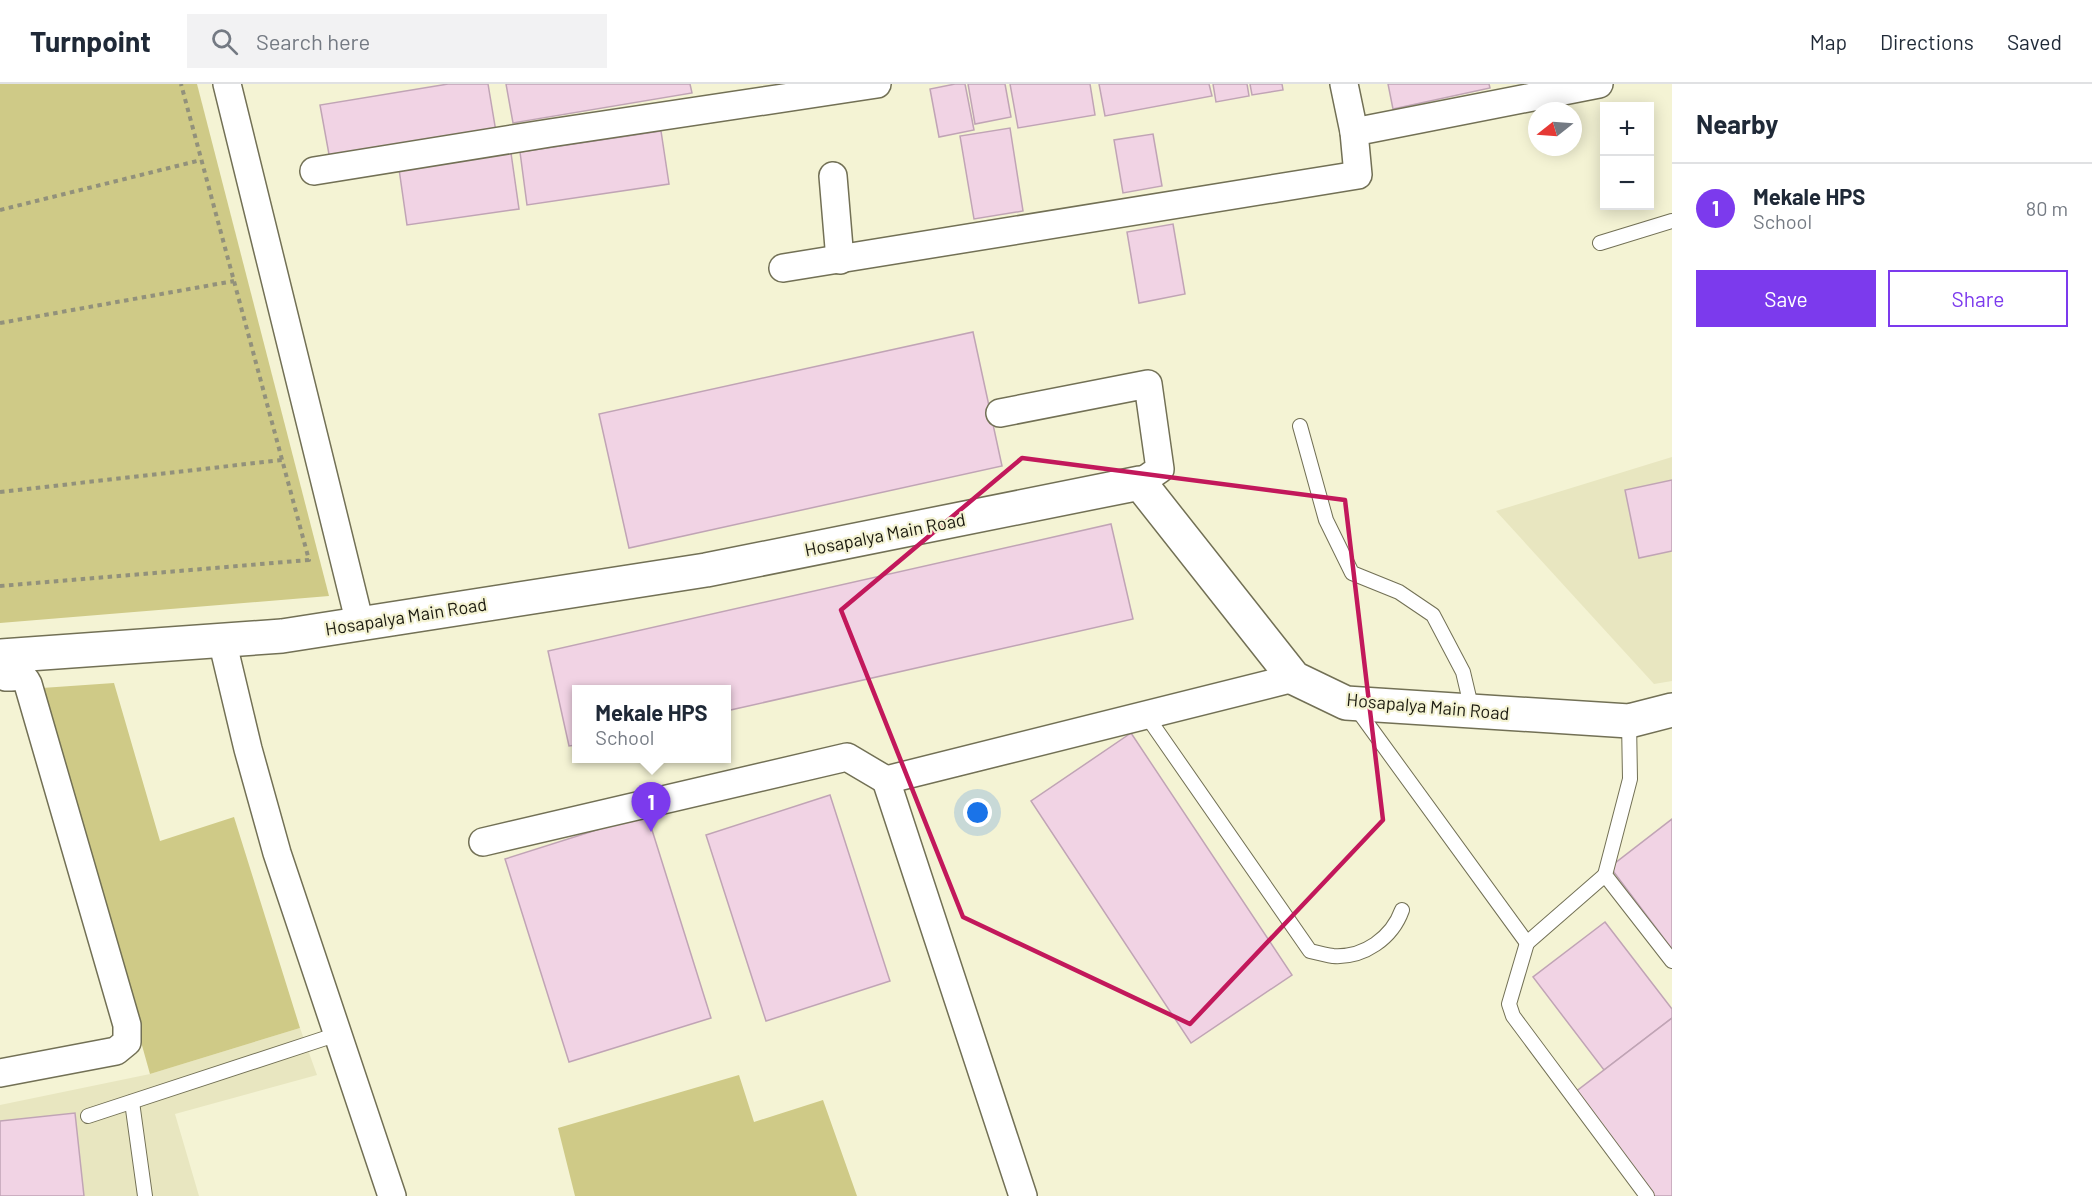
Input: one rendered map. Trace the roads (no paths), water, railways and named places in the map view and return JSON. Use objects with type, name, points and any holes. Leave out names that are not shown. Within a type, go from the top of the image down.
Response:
[{"type":"street","points":[[227,84],[360,624]]},
{"type":"street","points":[[314,171],[825,88],[877,84]]},
{"type":"street","points":[[783,268],[1358,175],[1354,132],[1344,84]]},
{"type":"street","points":[[1354,132],[1599,84]]},
{"type":"street","points":[[833,176],[840,260]]},
{"type":"street","points":[[1000,412],[1148,384],[1160,469],[1140,483]]},
{"type":"street","name":"Hosapalya Main Road","points":[[0,656],[282,636],[706,570],[1140,483],[1294,678],[1346,703],[1629,721],[1672,710]]},
{"type":"street","points":[[222,640],[248,749],[277,853],[392,1196]]},
{"type":"street","points":[[0,661],[6,677],[21,676],[28,684],[127,1025],[127,1042],[116,1051],[0,1073]]},
{"type":"street","points":[[886,780],[1294,678]]},
{"type":"street","points":[[483,842],[847,756],[886,780],[1023,1196]]},
{"type":"lane","points":[[1600,243],[1672,221]]},
{"type":"lane","points":[[1300,426],[1326,520],[1352,573],[1399,592],[1433,615],[1463,672],[1472,711]]},
{"type":"lane","points":[[1354,704],[1527,943]]},
{"type":"lane","points":[[1146,715],[1311,951],[1334,956],[1366,951],[1396,926],[1402,910]]},
{"type":"lane","points":[[1629,721],[1630,779],[1605,875],[1527,943],[1509,1004],[1513,1016],[1647,1196]]},
{"type":"lane","points":[[1605,875],[1672,961]]},
{"type":"lane","points":[[88,1116],[338,1034]]},
{"type":"lane","points":[[132,1102],[145,1196]]},
{"type":"place","name":"Mekale HPS","points":[[651,832]]}]
